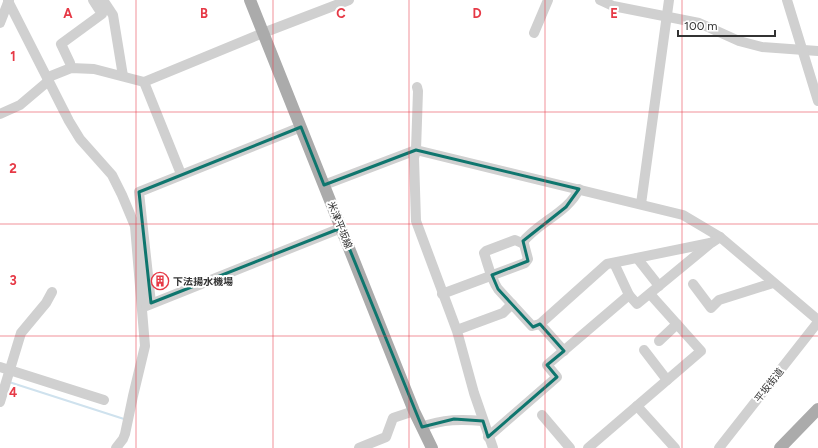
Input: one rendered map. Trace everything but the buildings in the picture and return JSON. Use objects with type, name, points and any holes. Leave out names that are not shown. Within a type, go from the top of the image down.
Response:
[{"type":"main road","name":"米津平坂線","points":[[250,0],[414,411],[432,448]]},
{"type":"main road","points":[[780,448],[818,409]]},
{"type":"street","points":[[71,68],[61,44],[102,14],[93,0]]},
{"type":"street","points":[[103,0],[113,15],[123,76]]},
{"type":"street","points":[[0,114],[20,105],[49,80],[51,76],[71,68],[94,69],[144,82],[263,33],[349,0]]},
{"type":"street","points":[[534,32],[548,0]]},
{"type":"street","points":[[600,0],[613,6],[699,23],[739,41],[762,47],[818,51]]},
{"type":"street","points":[[641,204],[668,0]]},
{"type":"street","points":[[787,0],[818,101]]},
{"type":"street","points":[[0,24],[8,1]]},
{"type":"street","points":[[8,1],[69,121],[80,139],[112,175],[122,195],[135,226],[147,305]]},
{"type":"street","points":[[144,82],[181,174]]},
{"type":"street","points":[[417,87],[416,150],[414,158],[416,221],[456,330],[488,437],[493,448]]},
{"type":"street","points":[[116,448],[125,434],[133,396],[145,352],[147,305],[139,192],[301,127]]},
{"type":"street","points":[[324,185],[416,150],[683,214],[773,283],[818,321]]},
{"type":"street","points":[[522,243],[527,236],[566,207],[577,194],[579,189]]},
{"type":"street","points":[[147,305],[341,228]]},
{"type":"street","points":[[442,294],[492,275],[525,263],[528,261],[524,244],[515,240],[484,253],[492,275],[496,286],[532,326],[540,324],[607,264],[716,240]]},
{"type":"street","points":[[614,263],[629,295],[637,304],[716,240]]},
{"type":"street","points":[[637,258],[659,286]]},
{"type":"street","points":[[693,284],[711,308],[719,300],[773,283]]},
{"type":"street","points":[[0,402],[21,333],[46,303],[52,292]]},
{"type":"street","points":[[588,448],[701,351],[650,294]]},
{"type":"street","points":[[488,437],[557,377],[547,365],[629,295]]},
{"type":"street","points":[[456,330],[503,313],[512,304]]},
{"type":"street","name":"平坂街道","points":[[719,448],[818,321]]},
{"type":"street","points":[[540,324],[564,351]]},
{"type":"street","points":[[659,341],[677,324]]},
{"type":"street","points":[[644,350],[667,380]]},
{"type":"street","points":[[0,367],[104,400]]},
{"type":"street","points":[[637,406],[675,448]]},
{"type":"street","points":[[359,448],[386,437],[393,418],[414,411]]},
{"type":"street","points":[[542,415],[570,448]]},
{"type":"street","points":[[422,427],[433,423],[454,420],[483,421]]},
{"type":"highlighted area","points":[[301,127],[324,185],[416,150],[579,189],[566,207],[523,241],[528,261],[492,275],[498,289],[533,327],[540,324],[564,351],[547,365],[557,377],[488,437],[483,421],[454,419],[422,427],[341,228],[151,303],[139,192]]},
{"type":"waterway","points":[[9,382],[124,419]]},
{"type":"place","name":"下法揚水機場","points":[[160,281]]}]
